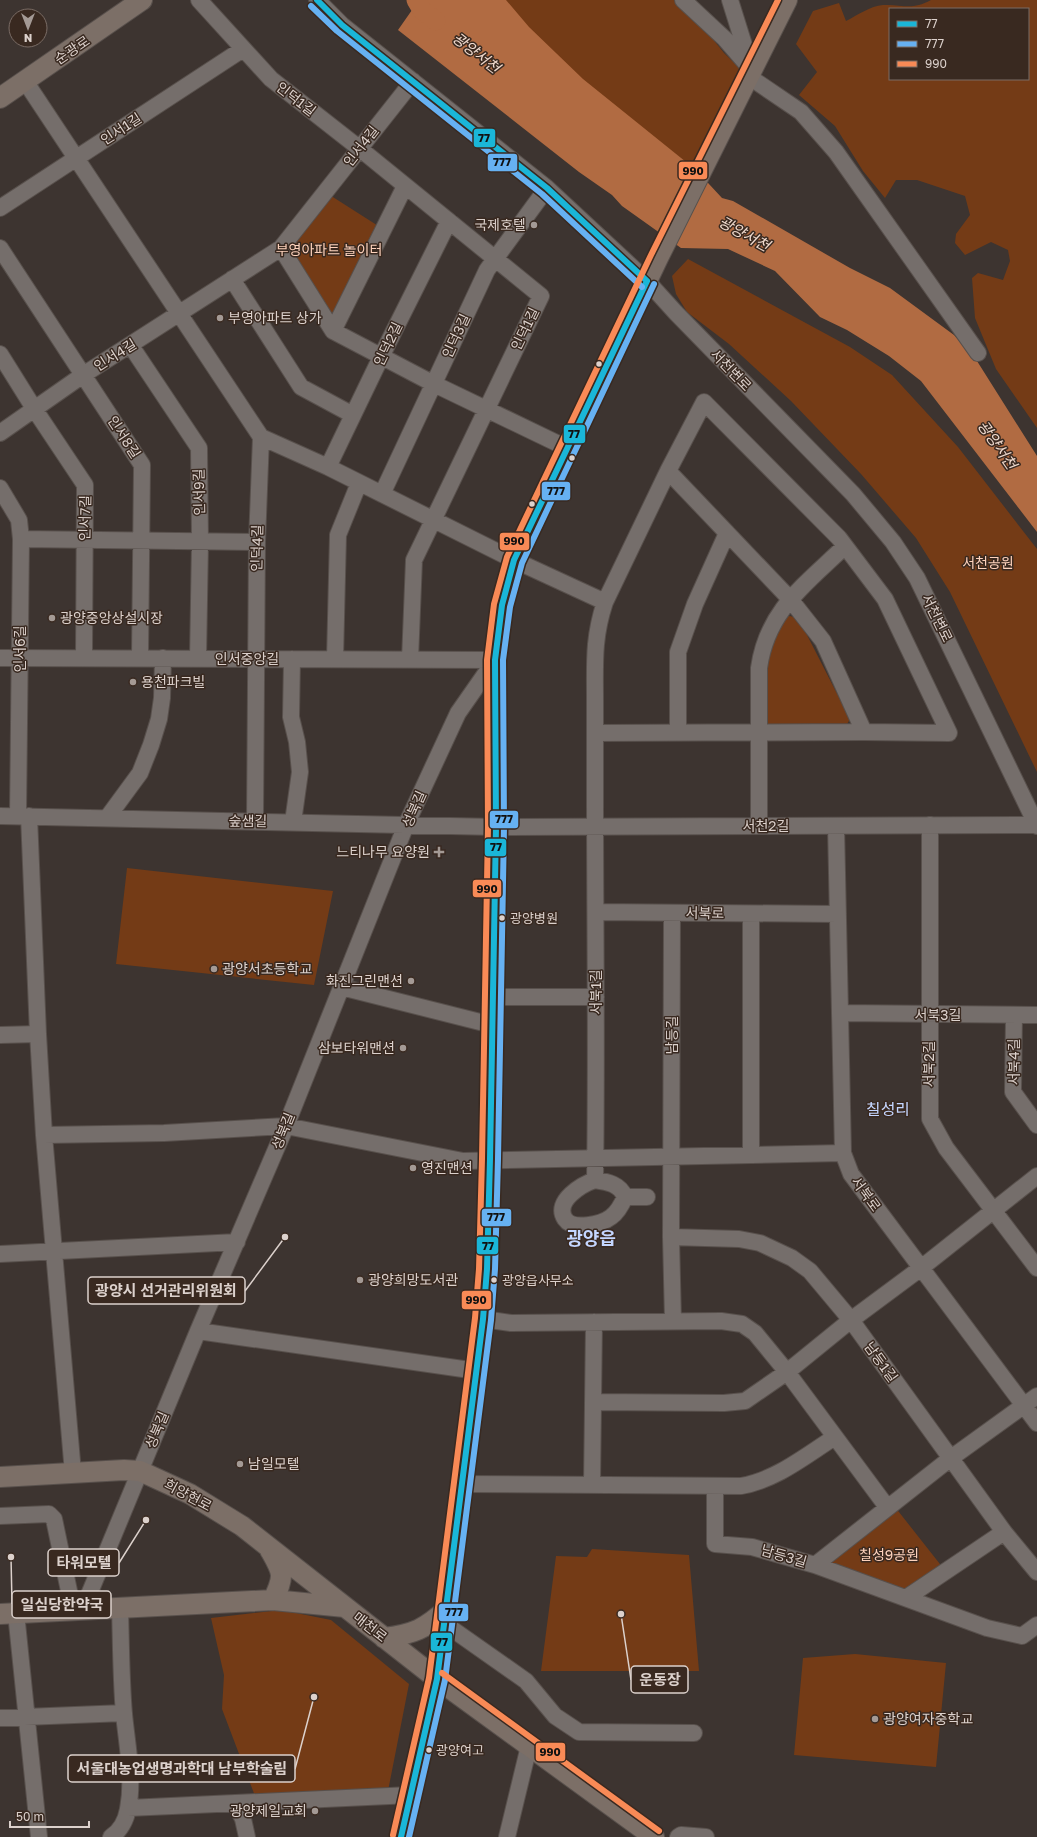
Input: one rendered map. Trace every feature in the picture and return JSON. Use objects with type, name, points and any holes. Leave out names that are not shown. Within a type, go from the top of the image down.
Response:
[{"type":"main road","name":"순광로","points":[[0,98],[142,0]]},
{"type":"main road","points":[[401,1837],[437,1678],[483,1319],[487,1270],[493,997],[496,827],[495,660],[502,605],[514,560],[658,258],[787,0]]},
{"type":"main road","name":"희양현로","points":[[0,1477],[140,1471],[190,1494],[242,1526],[345,1607]]},
{"type":"main road","points":[[267,1545],[282,1573],[281,1584],[274,1600]]},
{"type":"main road","name":"매천로","points":[[8,1614],[78,1609],[274,1600],[345,1607],[437,1678],[654,1837]]},
{"type":"main road","points":[[384,1638],[407,1635],[446,1617]]},
{"type":"street","name":"인덕1길","points":[[199,0],[271,79],[359,148],[541,296],[433,520]]},
{"type":"street","name":"서천변로","points":[[317,0],[342,25],[547,188],[647,281],[676,313],[853,494],[893,542],[917,578],[1037,826]]},
{"type":"street","points":[[683,0],[725,39],[748,76],[801,112],[836,152],[978,353]]},
{"type":"street","points":[[730,0],[748,76]]},
{"type":"street","name":"인서1길","points":[[0,208],[243,49]]},
{"type":"street","points":[[25,81],[75,159],[261,437],[328,467],[359,484],[514,560],[605,602]]},
{"type":"street","name":"인서4길","points":[[0,433],[83,375],[131,346],[280,248],[413,81]]},
{"type":"street","points":[[333,331],[405,186]]},
{"type":"street","name":"인덕3길","points":[[382,494],[488,270],[495,258],[547,188]]},
{"type":"street","name":"인덕2길","points":[[328,467],[449,221]]},
{"type":"street","name":"인서8길","points":[[0,248],[142,465],[140,658]]},
{"type":"street","points":[[280,248],[333,331],[434,384],[568,448]]},
{"type":"street","points":[[232,279],[301,387],[353,414]]},
{"type":"street","name":"인서9길","points":[[131,346],[199,448],[200,542],[198,659]]},
{"type":"street","name":"인서7길","points":[[0,354],[34,410],[85,485],[84,658]]},
{"type":"street","name":"서북1길","points":[[595,1180],[595,643],[598,623],[605,602],[668,471],[704,402],[845,546]]},
{"type":"street","name":"인덕4길","points":[[255,821],[257,542],[261,437]]},
{"type":"street","points":[[668,471],[790,598],[824,641],[864,732]]},
{"type":"street","points":[[335,659],[338,536],[359,484]]},
{"type":"street","name":"인서6길","points":[[0,488],[19,520],[21,539],[20,658],[23,816],[44,1135],[73,1473]]},
{"type":"street","points":[[410,660],[414,560],[433,520]]},
{"type":"street","points":[[678,732],[678,652],[695,604],[727,533]]},
{"type":"street","points":[[21,539],[257,542]]},
{"type":"street","points":[[595,733],[678,732],[759,733],[949,733],[885,598],[845,546],[790,598],[772,624],[762,650],[760,668],[759,733],[759,826]]},
{"type":"street","name":"인서중앙길","points":[[0,658],[495,660]]},
{"type":"street","points":[[107,818],[140,773],[151,745],[159,719],[162,698],[163,658]]},
{"type":"street","points":[[292,659],[291,717],[300,772],[293,822]]},
{"type":"street","name":"성북길","points":[[78,1609],[140,1471],[286,1126],[406,825],[458,713],[495,660]]},
{"type":"street","name":"숲샘길","points":[[0,816],[496,827]]},
{"type":"street","name":"서북2길","points":[[930,825],[930,1119],[946,1148],[1037,1268]]},
{"type":"street","name":"서북로","points":[[836,826],[843,1153],[851,1174],[1037,1423]]},
{"type":"street","name":"서천2길","points":[[496,827],[1037,826]]},
{"type":"street","name":"서북로","points":[[596,912],[838,914]]},
{"type":"street","name":"남등길","points":[[672,913],[671,1237],[673,1321]]},
{"type":"street","points":[[750,1155],[751,914]]},
{"type":"street","points":[[341,986],[492,1025]]},
{"type":"street","points":[[493,997],[596,997]]},
{"type":"street","name":"서북3길","points":[[840,1014],[1037,1015]]},
{"type":"street","name":"서북4길","points":[[1014,1015],[1013,1092],[1037,1125]]},
{"type":"street","points":[[0,1035],[38,1034]]},
{"type":"street","points":[[44,1135],[164,1133],[286,1126],[463,1161],[490,1159],[843,1153]]},
{"type":"street","points":[[593,1402],[724,1403],[745,1401],[787,1372],[851,1320],[921,1268],[1037,1176]]},
{"type":"street","points":[[595,1180],[616,1185],[622,1190],[625,1197],[617,1211],[606,1220],[584,1225],[570,1223],[565,1219],[563,1212],[565,1203],[570,1194],[578,1188],[595,1180]]},
{"type":"street","points":[[625,1197],[647,1197]]},
{"type":"street","name":"남등1길","points":[[671,1237],[739,1239],[760,1243],[792,1258],[810,1271],[851,1320],[1004,1532],[1037,1572]]},
{"type":"street","points":[[0,1254],[237,1242]]},
{"type":"street","points":[[483,1319],[511,1323],[721,1321],[742,1324],[755,1332],[787,1372],[887,1507]]},
{"type":"street","points":[[592,1485],[594,1322]]},
{"type":"street","points":[[198,1331],[477,1371]]},
{"type":"street","points":[[815,1565],[951,1458],[1037,1396]]},
{"type":"street","points":[[463,1484],[741,1486],[757,1483],[771,1478],[835,1437]]},
{"type":"street","name":"남등3길","points":[[715,1486],[715,1544],[752,1547],[815,1565],[987,1628],[1022,1636],[1037,1625]]},
{"type":"street","points":[[0,1516],[49,1514],[54,1519],[78,1609]]},
{"type":"street","points":[[906,1598],[1004,1532]]},
{"type":"street","points":[[120,1607],[124,1713],[130,1772],[126,1837]]},
{"type":"street","points":[[8,1614],[27,1716],[39,1837]]},
{"type":"street","points":[[446,1617],[526,1681],[555,1716],[579,1732],[694,1733]]},
{"type":"street","points":[[0,1718],[124,1713]]},
{"type":"street","points":[[507,1837],[529,1746]]},
{"type":"street","points":[[127,1815],[235,1803],[411,1795]]},
{"type":"street","points":[[235,1803],[243,1819],[247,1837]]},
{"type":"street","points":[[111,1837],[116,1834],[127,1815]]},
{"type":"street","points":[[678,1837],[681,1835],[706,1837]]},
{"type":"green space","points":[[499,0],[677,0],[693,14],[724,53],[748,76],[696,170],[556,61]]},
{"type":"green space","points":[[931,0],[1037,0],[1037,428],[996,369],[975,318],[972,278],[978,273],[1003,280],[1010,261],[1008,250],[991,242],[965,255],[955,243],[956,234],[970,215],[965,196],[917,180],[896,180],[885,198],[863,171],[835,126],[799,95],[817,72],[796,44],[813,11],[839,3],[846,21],[878,6],[918,5]]},
{"type":"green space","name":"부영아파트 놀이터","points":[[325,192],[383,229],[333,331],[281,248]]},
{"type":"green space","name":"서천공원","points":[[688,259],[850,347],[892,375],[958,447],[1037,549],[1037,772],[950,592],[916,538],[861,474],[791,401],[729,344],[687,312],[676,294],[672,276]]},
{"type":"green space","points":[[790,616],[797,618],[807,635],[850,719],[846,726],[765,726],[765,679],[771,645],[785,617]]},
{"type":"green space","points":[[127,868],[333,891],[314,985],[116,964]]},
{"type":"green space","name":"칠성9공원","points":[[895,1507],[947,1573],[910,1598],[834,1572],[830,1555]]},
{"type":"green space","points":[[592,1549],[689,1555],[699,1671],[541,1671],[556,1556],[587,1557]]},
{"type":"green space","points":[[281,1610],[331,1620],[409,1684],[388,1791],[255,1796],[222,1709],[224,1675],[211,1618]]},
{"type":"green space","points":[[855,1654],[946,1663],[936,1767],[794,1755],[803,1658]]},
{"type":"water","points":[[419,0],[506,0],[529,27],[583,79],[696,170],[722,198],[733,201],[850,268],[890,288],[954,335],[977,361],[1037,456],[1037,532],[921,381],[889,356],[847,330],[820,317],[775,271],[728,249],[681,248],[622,206],[612,195],[579,172],[398,30]]},
{"type":"waterway","name":"광양서천","points":[[416,0],[422,10],[436,21]]},
{"type":"transit line","name":"77","points":[[317,0],[342,25],[547,188],[647,281]]},
{"type":"transit line","name":"990","points":[[393,1835],[429,1678],[475,1318],[479,1269],[482,1159],[488,827],[487,660],[494,604],[507,557],[651,255],[778,0]]},
{"type":"transit line","name":"777","points":[[311,6],[337,31],[542,194],[642,287]]},
{"type":"transit line","name":"77","points":[[401,1837],[437,1679],[483,1319],[487,1269],[490,1159],[496,827],[495,660],[502,605],[514,560],[647,281]]},
{"type":"transit line","name":"777","points":[[409,1837],[445,1680],[491,1320],[495,1269],[498,1159],[504,827],[503,660],[510,607],[522,563],[654,284]]},
{"type":"transit line","name":"990","points":[[442,1673],[659,1831]]},
{"type":"place","name":"국제호텔","points":[[534,225]]},
{"type":"place","name":"부영아파트 상가","points":[[220,318]]},
{"type":"place","name":"광양중앙상설시장","points":[[52,618]]},
{"type":"place","name":"용천파크빌","points":[[133,682]]},
{"type":"place","name":"느티나무 요양원","points":[[439,852]]},
{"type":"place","name":"광양병원","points":[[502,918]]},
{"type":"place","name":"광양서초등학교","points":[[214,969]]},
{"type":"place","name":"화진그린맨션","points":[[411,981]]},
{"type":"place","name":"삼보타워맨션","points":[[403,1048]]},
{"type":"place","name":"영진맨션","points":[[413,1168]]},
{"type":"place","name":"광양시 선거관리위원회","points":[[285,1237]]},
{"type":"place","name":"광양희망도서관","points":[[360,1280]]},
{"type":"place","name":"광양읍사무소","points":[[494,1280]]},
{"type":"place","name":"남일모텔","points":[[240,1464]]},
{"type":"place","name":"타워모텔","points":[[146,1520]]},
{"type":"place","name":"일심당한약국","points":[[11,1557]]},
{"type":"place","name":"운동장","points":[[621,1614]]},
{"type":"place","name":"서울대농업생명과학대 남부학술림","points":[[314,1697]]},
{"type":"place","name":"광양여자중학교","points":[[875,1719]]},
{"type":"place","name":"광양여고","points":[[429,1750]]},
{"type":"place","name":"광양제일교회","points":[[315,1811]]},
{"type":"district","name":"칠성리","points":[[888,1109]]},
{"type":"district","name":"광양읍","points":[[591,1239]]}]
